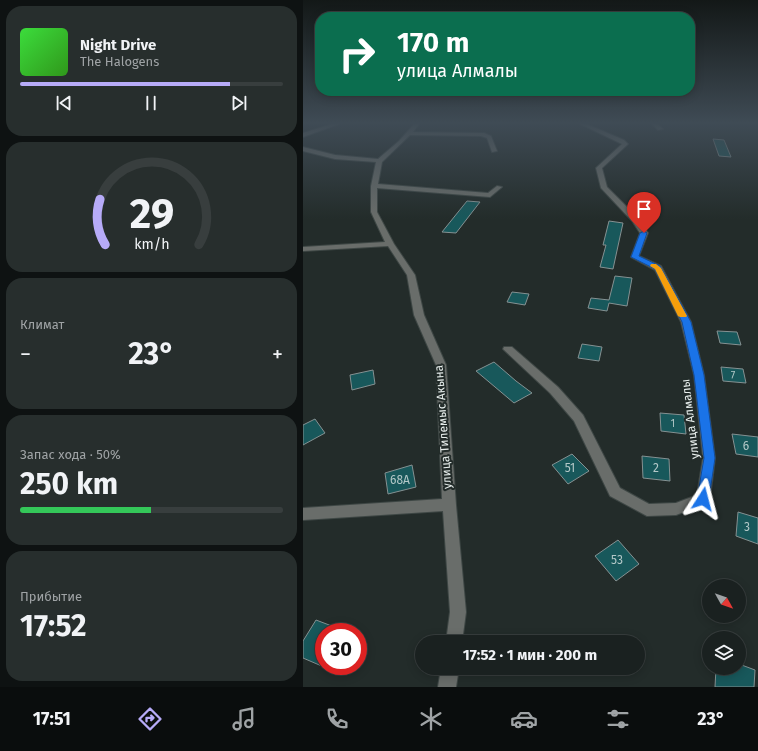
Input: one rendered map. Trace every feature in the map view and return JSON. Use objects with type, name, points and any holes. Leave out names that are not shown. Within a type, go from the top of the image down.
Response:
[{"type":"street","points":[[331,155],[379,161],[386,155]]},
{"type":"street","name":"улица Алмалы","points":[[509,349],[554,390],[579,418],[615,492],[647,510],[675,509],[703,499],[709,458],[699,375],[686,322],[658,268],[635,257],[644,233],[635,220],[604,188],[599,168],[613,155]]},
{"type":"street","name":"улица Тилемыс Акына","points":[[379,161],[374,186],[374,212],[390,244],[411,275],[419,315],[441,365],[449,505],[458,612],[455,635]]},
{"type":"street","points":[[374,186],[490,195],[499,187]]},
{"type":"street","points":[[303,249],[390,244]]},
{"type":"street","points":[[303,514],[449,505]]},
{"type":"street","points":[[447,687],[449,675]]},
{"type":"building","points":[[730,155],[731,157],[719,156]]},
{"type":"building","points":[[467,201],[480,202],[456,233],[442,232]]},
{"type":"building","points":[[609,221],[623,223],[613,269],[600,267],[606,245],[603,245]]},
{"type":"building","points":[[615,276],[632,278],[627,306],[609,303],[607,311],[588,308],[591,298],[609,300]]},
{"type":"building","points":[[512,292],[529,294],[525,305],[507,302]]},
{"type":"building","points":[[717,331],[737,332],[741,345],[720,343]]},
{"type":"building","points":[[582,344],[602,347],[599,361],[578,358]]},
{"type":"building","points":[[494,362],[532,393],[514,403],[476,371]]},
{"type":"building","points":[[721,367],[743,369],[746,383],[723,381]]},
{"type":"building","points":[[373,370],[375,384],[352,390],[350,375]]},
{"type":"building","points":[[660,413],[684,415],[686,434],[661,431]]},
{"type":"building","points":[[315,419],[325,433],[303,445],[303,425]]},
{"type":"building","points":[[732,434],[758,437],[758,457],[736,454]]},
{"type":"building","points":[[572,454],[589,471],[568,484],[552,465]]},
{"type":"building","points":[[642,456],[669,459],[670,481],[643,478]]},
{"type":"building","points":[[412,465],[416,487],[388,494],[385,473]]},
{"type":"building","points":[[738,512],[758,518],[758,544],[736,536]]},
{"type":"building","points":[[618,540],[639,564],[616,581],[595,556]]},
{"type":"building","points":[[316,620],[324,623],[315,623],[315,663],[303,658],[303,641]]},
{"type":"building","points":[[746,667],[755,670],[754,687],[715,687],[716,675],[746,675]]},
{"type":"slow traffic","points":[[654,266],[658,268],[683,316]]},
{"type":"route","points":[[644,233],[635,257],[658,268],[686,322],[699,375],[709,458],[703,499]]}]
